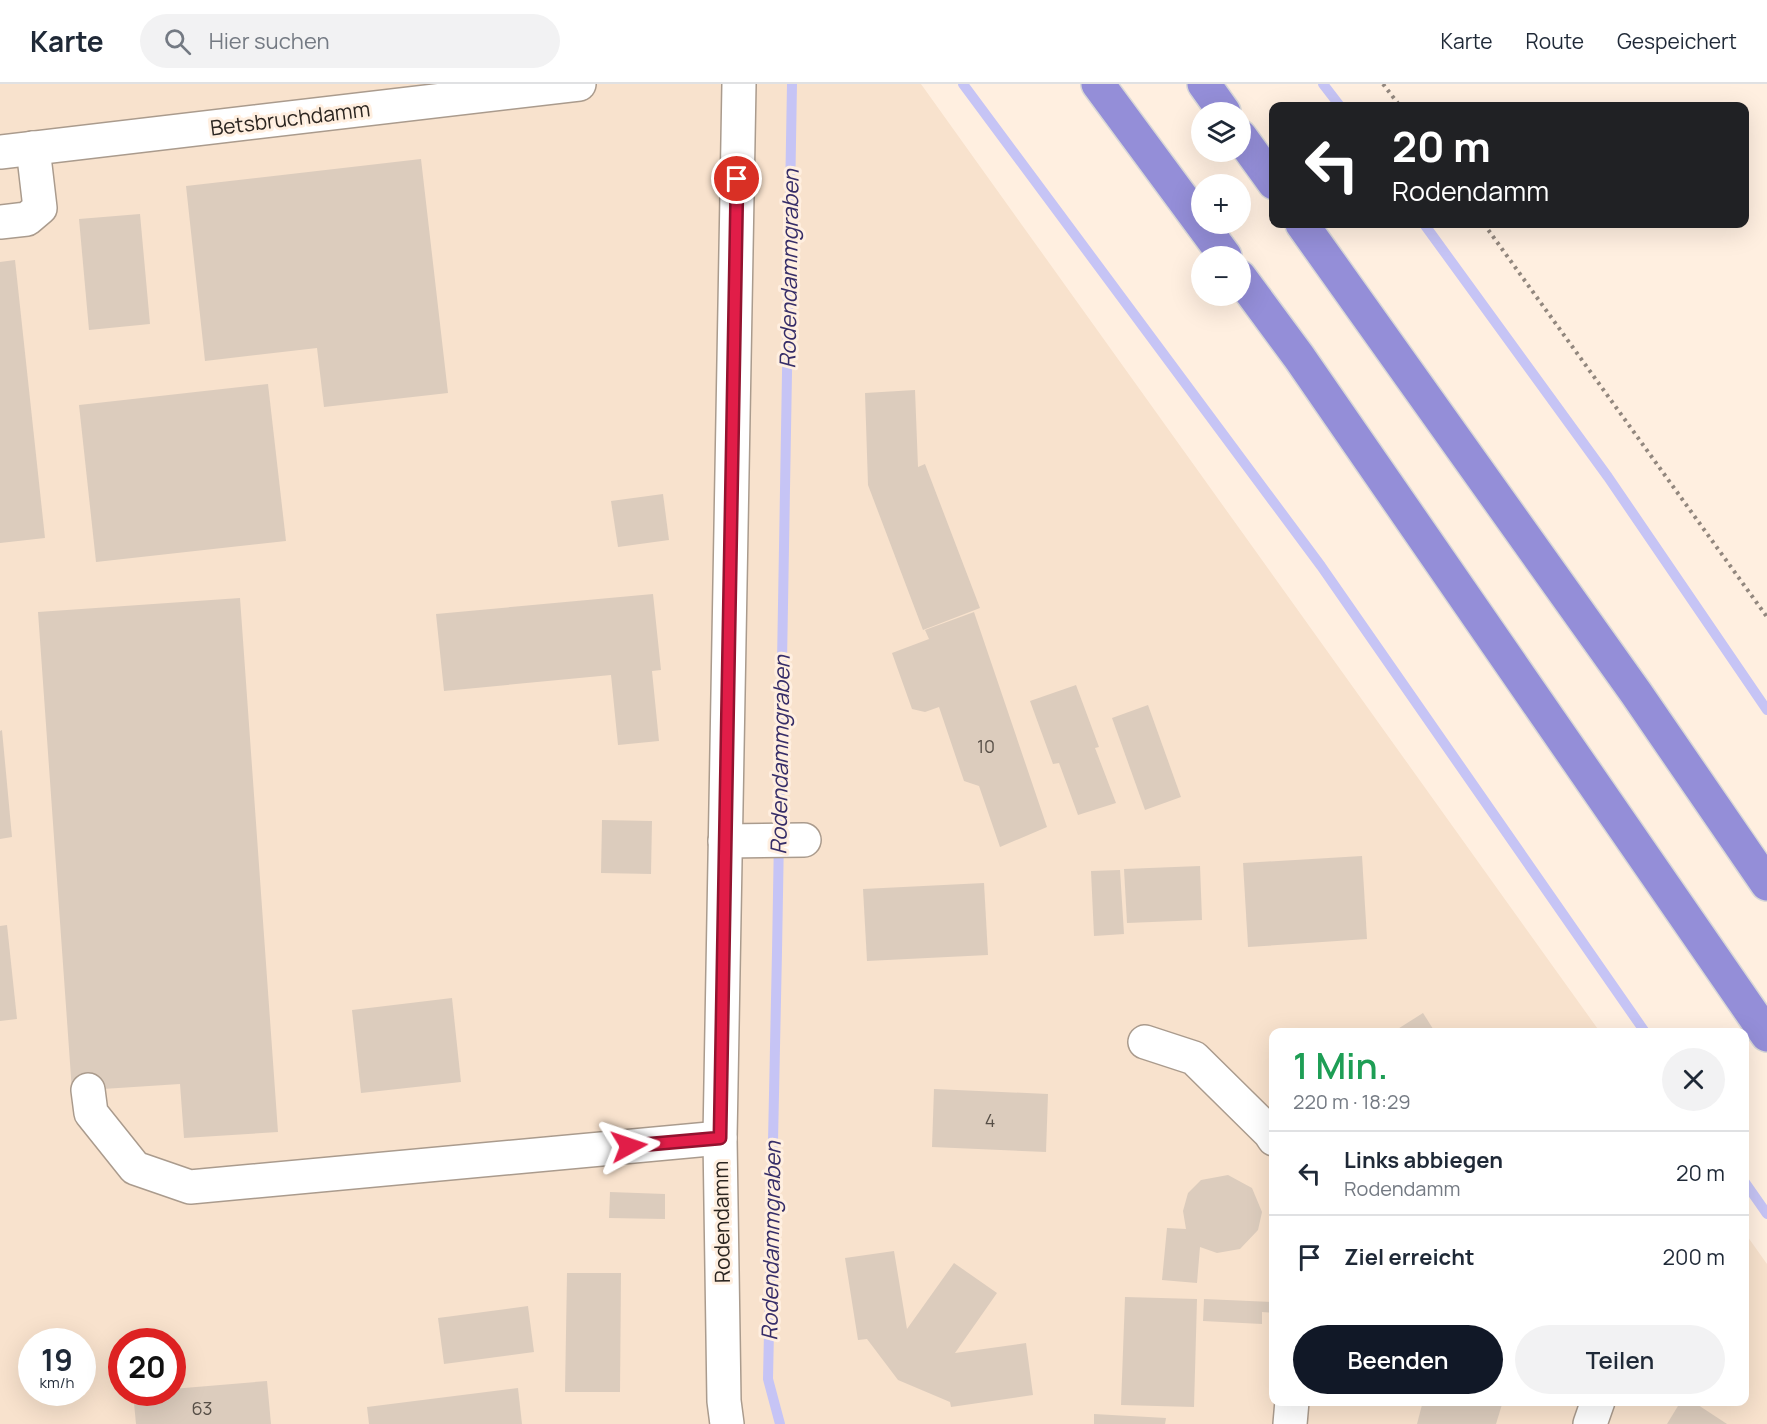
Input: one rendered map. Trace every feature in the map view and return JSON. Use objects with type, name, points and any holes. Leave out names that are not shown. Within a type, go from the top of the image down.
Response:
[{"type":"highway","points":[[1098,84],[1218,246]]},
{"type":"highway","points":[[1204,84],[1217,102]]},
{"type":"highway","points":[[1251,151],[1269,176]]},
{"type":"highway","points":[[1305,228],[1636,693],[1767,884]]},
{"type":"highway","points":[[1251,292],[1299,357],[1767,1035]]},
{"type":"street","name":"Betsbruchdamm","points":[[0,152],[540,86],[579,84]]},
{"type":"street","name":"Rodendamm","points":[[727,1424],[724,1401],[720,1138],[739,841],[739,84]]},
{"type":"street","points":[[0,222],[27,219],[40,208],[33,148]]},
{"type":"street","points":[[739,841],[804,840]]},
{"type":"street","points":[[1145,1042],[1194,1058],[1269,1132]]},
{"type":"street","points":[[88,1090],[91,1113],[135,1168],[190,1187],[720,1138]]},
{"type":"street","points":[[1290,1424],[1292,1406]]},
{"type":"street","points":[[1590,1424],[1596,1406]]},
{"type":"path","points":[[1383,84],[1397,102]]},
{"type":"path","points":[[1487,228],[1767,617]]},
{"type":"shaded area","points":[[0,84],[921,84],[1597,1028],[1269,1028],[1269,1406],[1749,1406],[1749,1239],[1767,1264],[1767,1424],[0,1424]]},
{"type":"building","points":[[421,159],[448,393],[324,407],[317,348],[205,361],[186,186]]},
{"type":"building","points":[[140,214],[150,324],[89,330],[79,219]]},
{"type":"building","points":[[15,260],[45,538],[0,543],[0,262]]},
{"type":"building","points":[[268,384],[286,541],[96,562],[79,405]]},
{"type":"building","points":[[915,390],[918,467],[925,464],[980,608],[923,630],[868,485],[865,393]]},
{"type":"building","points":[[663,494],[669,540],[618,547],[611,501]]},
{"type":"building","points":[[653,594],[661,670],[652,671],[659,741],[618,745],[611,675],[444,691],[436,614]]},
{"type":"building","points":[[240,598],[278,1132],[184,1138],[180,1084],[72,1091],[38,612]]},
{"type":"building","points":[[974,612],[1047,827],[1000,847],[979,786],[964,781],[939,707],[925,712],[912,709],[892,653],[929,639],[925,630]]},
{"type":"building","points":[[1076,685],[1099,747],[1095,748],[1116,803],[1078,815],[1059,763],[1053,764],[1030,701]]},
{"type":"building","points":[[1148,705],[1181,797],[1145,810],[1112,718]]},
{"type":"building","points":[[2,730],[12,837],[0,839],[0,731]]},
{"type":"building","points":[[602,820],[652,821],[651,874],[601,873]]},
{"type":"building","points":[[1362,856],[1367,939],[1248,947],[1243,863]]},
{"type":"building","points":[[1200,866],[1202,920],[1127,923],[1124,869]]},
{"type":"building","points":[[1120,870],[1124,934],[1094,936],[1091,871]]},
{"type":"building","points":[[984,883],[988,955],[867,961],[863,889]]},
{"type":"building","points":[[7,925],[17,1019],[0,1021],[0,926]]},
{"type":"building","points":[[452,998],[461,1082],[361,1093],[352,1010]]},
{"type":"building","points":[[1423,1013],[1432,1028],[1399,1028]]},
{"type":"building","points":[[934,1089],[1048,1094],[1046,1152],[932,1147]]},
{"type":"building","points":[[1228,1175],[1252,1188],[1262,1212],[1258,1230],[1240,1249],[1217,1253],[1200,1247],[1197,1283],[1162,1280],[1167,1228],[1186,1229],[1183,1211],[1188,1193],[1201,1180]]},
{"type":"building","points":[[610,1192],[665,1194],[665,1219],[609,1218]]},
{"type":"building","points":[[894,1251],[907,1329],[954,1263],[997,1293],[955,1353],[1026,1343],[1033,1395],[951,1407],[950,1402],[898,1380],[867,1339],[858,1340],[845,1258]]},
{"type":"building","points":[[567,1273],[621,1273],[620,1392],[565,1392]]},
{"type":"building","points":[[1125,1297],[1197,1299],[1194,1407],[1121,1405]]},
{"type":"building","points":[[1204,1299],[1269,1302],[1269,1313],[1262,1312],[1262,1324],[1203,1321]]},
{"type":"building","points":[[528,1306],[534,1352],[444,1364],[438,1318]]},
{"type":"building","points":[[267,1381],[271,1424],[136,1424],[134,1406],[186,1406],[186,1388]]},
{"type":"building","points":[[518,1388],[522,1424],[369,1424],[367,1407]]},
{"type":"building","points":[[1422,1406],[1501,1406],[1496,1424],[1417,1424]]},
{"type":"building","points":[[1678,1406],[1700,1406],[1727,1424],[1667,1424]]},
{"type":"building","points":[[1094,1414],[1166,1418],[1165,1424],[1094,1424]]},
{"type":"waterway","name":"Rodendammgraben","points":[[780,1424],[768,1379],[792,84]]},
{"type":"waterway","points":[[963,84],[1321,566],[1642,1028]]},
{"type":"waterway","points":[[1323,84],[1337,102]]},
{"type":"waterway","points":[[1427,228],[1608,477],[1767,710]]},
{"type":"waterway","points":[[1749,1188],[1767,1214]]},
{"type":"route","points":[[629,1146],[720,1138],[737,179]]}]
